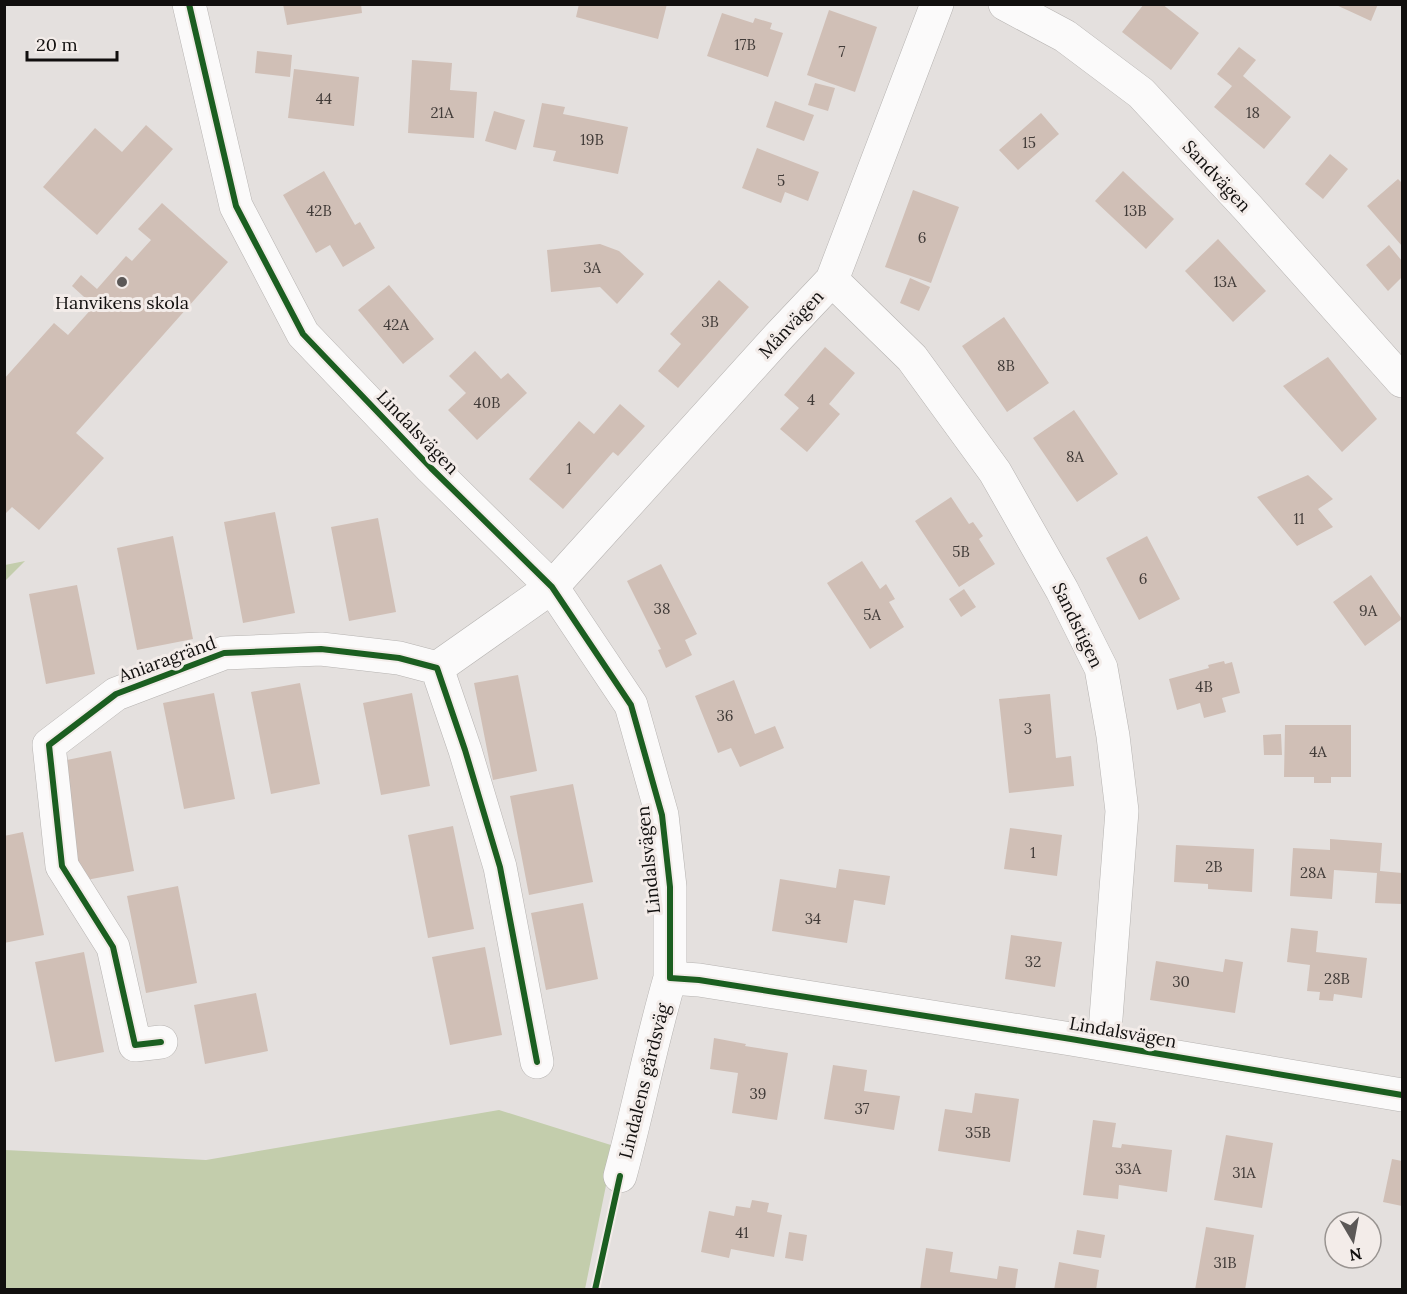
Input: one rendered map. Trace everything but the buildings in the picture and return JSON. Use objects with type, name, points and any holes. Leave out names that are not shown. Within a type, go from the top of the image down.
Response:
[{"type":"street","name":"Lindalsvägen","points":[[189,4],[236,206],[303,334],[431,468],[552,587],[631,705],[662,815],[670,887],[670,978],[699,980],[1104,1044],[1402,1095]]},
{"type":"street","name":"Månvägen","points":[[552,587],[832,280],[937,4]]},
{"type":"street","name":"Sandvägen","points":[[1005,4],[1065,36],[1141,93],[1402,381]]},
{"type":"street","name":"Sandstigen","points":[[832,280],[912,358],[995,472],[1062,590],[1101,668],[1113,736],[1122,811],[1104,1044]]},
{"type":"street","points":[[537,1062],[500,867],[465,750],[436,668],[552,587]]},
{"type":"street","name":"Aniaragränd","points":[[148,1043],[113,947],[62,866],[50,745],[116,694],[224,653],[321,649],[399,658],[436,668]]},
{"type":"street","name":"Lindalens gårdsväg","points":[[620,1176],[653,1036],[670,978]]},
{"type":"green space","points":[[25,561],[5,581],[5,565]]},
{"type":"green space","points":[[499,1110],[614,1146],[585,1289],[5,1290],[5,1150],[206,1160]]},
{"type":"cycle path","points":[[189,4],[236,206],[303,334],[431,468],[552,587],[631,705],[662,815],[670,887],[670,978],[699,980],[1071,1039],[1402,1095]]},
{"type":"cycle path","points":[[161,1042],[135,1045],[113,947],[62,866],[49,745],[116,694],[224,653],[321,649],[399,658],[437,668],[465,750],[500,867],[537,1062]]},
{"type":"cycle path","points":[[595,1290],[620,1176]]},
{"type":"place","name":"Hanvikens skola","points":[[122,282]]}]
